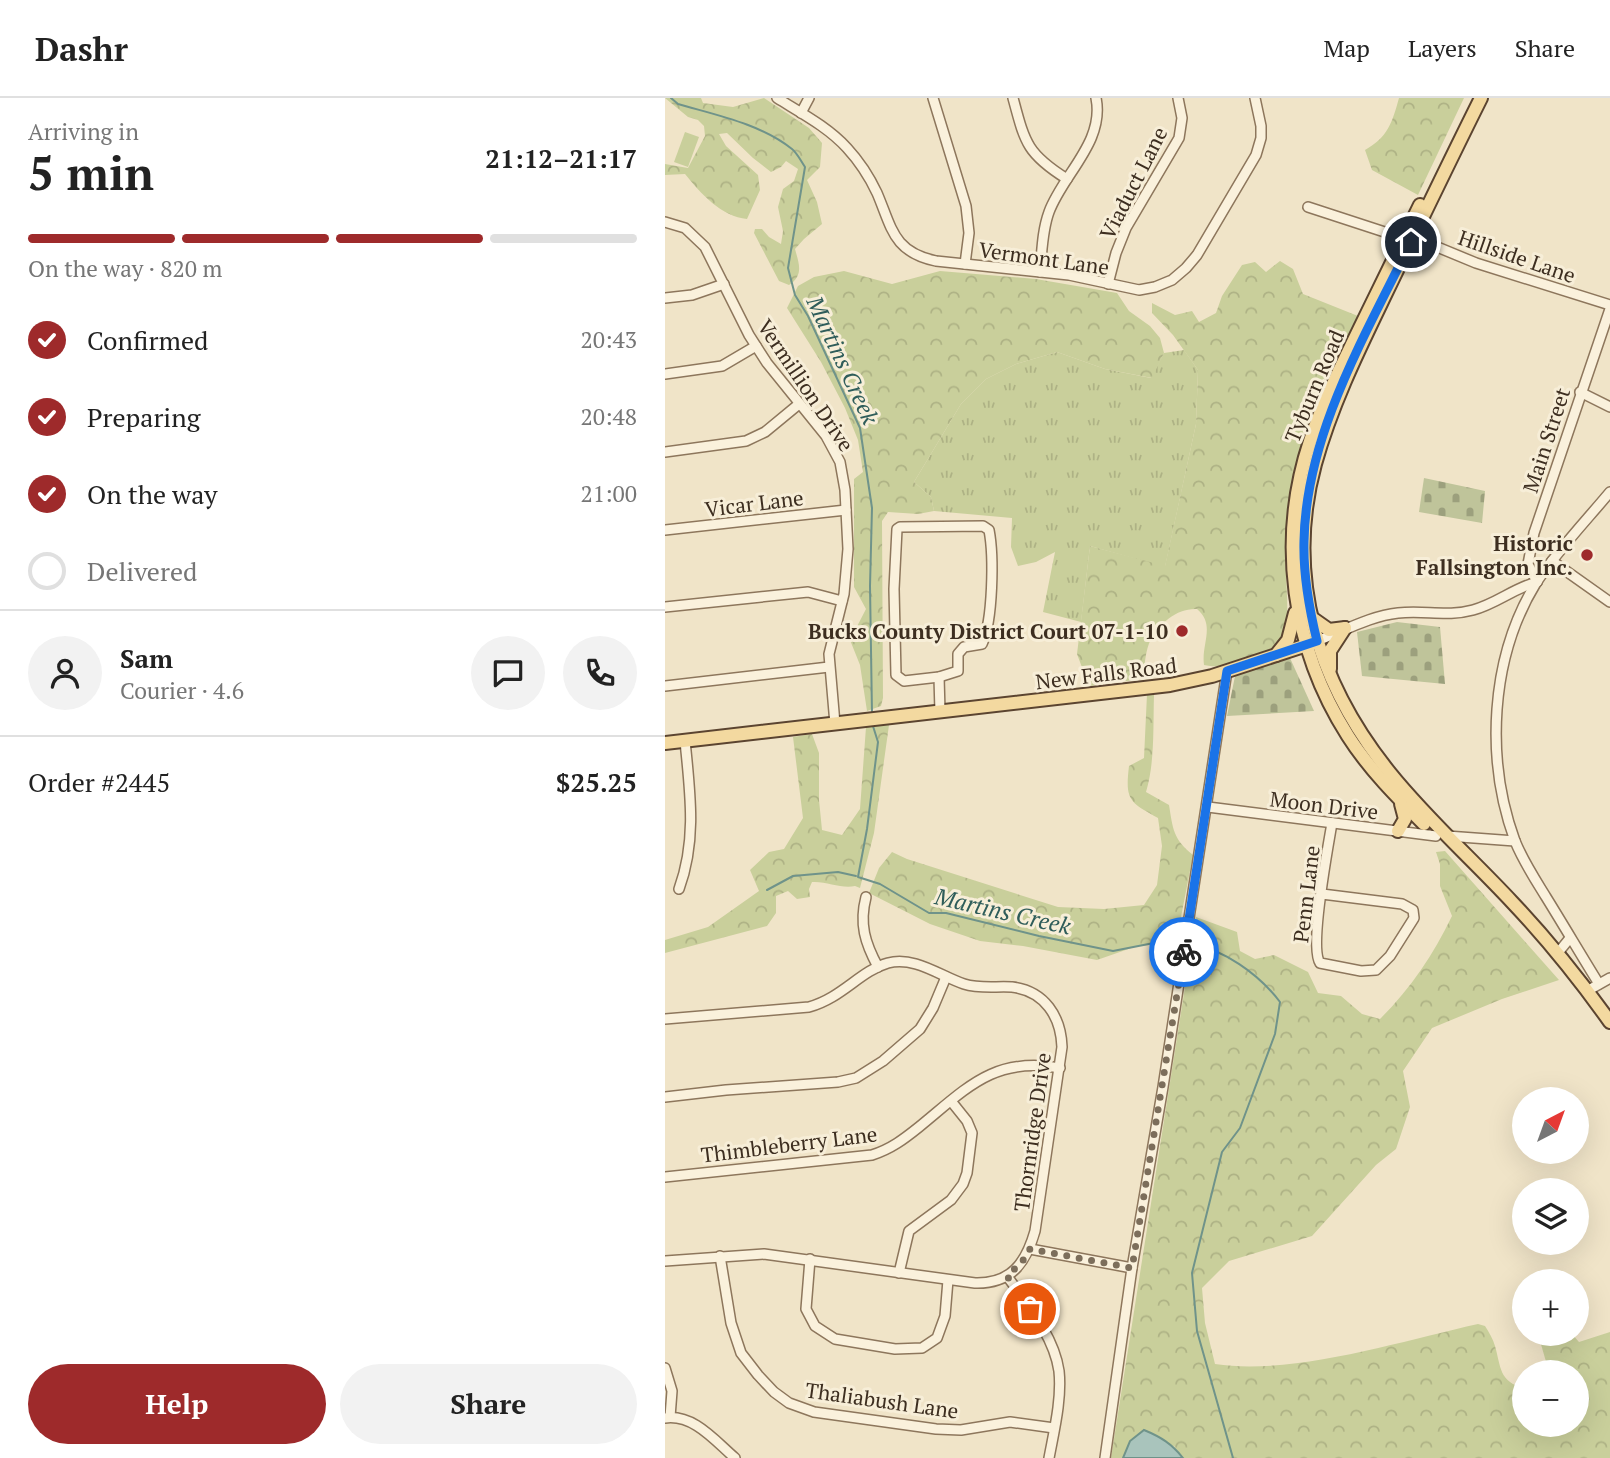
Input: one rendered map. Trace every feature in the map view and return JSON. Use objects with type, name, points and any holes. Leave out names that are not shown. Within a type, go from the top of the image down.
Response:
[{"type":"main road","name":"Tyburn Road","points":[[1471,98],[1341,389],[1314,466],[1307,502],[1304,542],[1312,644],[1317,676],[1343,728],[1369,764],[1400,800],[1511,900],[1557,954],[1593,987],[1610,1022]]},
{"type":"main road","name":"Tyburn Road","points":[[1441,836],[1354,724],[1312,644],[1296,603],[1293,565],[1294,516],[1305,456],[1328,394],[1481,98]]},
{"type":"main road","points":[[1276,655],[1291,633],[1296,603]]},
{"type":"main road","points":[[1311,618],[1329,630],[1345,628]]},
{"type":"main road","points":[[1334,686],[1329,666],[1330,650],[1345,628]]},
{"type":"main road","name":"New Falls Road","points":[[665,743],[1170,685],[1227,671],[1312,644]]},
{"type":"main road","points":[[1398,831],[1405,819],[1400,800]]},
{"type":"street","name":"Vermont Lane","points":[[777,98],[840,140],[860,163],[876,191],[891,232],[903,246],[916,255],[965,264],[1069,275],[1139,290],[1155,288],[1172,280],[1187,268],[1204,244],[1256,155],[1261,126],[1255,98]]},
{"type":"street","points":[[801,113],[809,98]]},
{"type":"street","points":[[933,98],[966,206],[969,233],[965,264]]},
{"type":"street","points":[[1013,98],[1031,150],[1041,161],[1067,179]]},
{"type":"street","points":[[1040,272],[1047,219],[1096,127],[1096,98]]},
{"type":"street","name":"Viaduct Lane","points":[[1108,284],[1126,228],[1179,138],[1182,124],[1178,98]]},
{"type":"street","name":"Hillside Lane","points":[[1308,207],[1610,307]]},
{"type":"street","name":"Vermillion Drive","points":[[665,222],[685,228],[696,236],[710,254],[756,346],[826,436],[840,461],[846,510],[847,569],[831,641],[829,667],[835,724]]},
{"type":"street","points":[[665,298],[702,292],[723,284]]},
{"type":"street","name":"Main Street","points":[[1537,582],[1529,570],[1528,559],[1537,524],[1610,307]]},
{"type":"street","points":[[665,374],[722,366],[756,346]]},
{"type":"street","points":[[1580,392],[1610,407]]},
{"type":"street","points":[[665,452],[746,441],[765,432],[799,404]]},
{"type":"street","points":[[1610,492],[1537,582],[1514,628],[1502,667],[1499,690],[1498,764],[1504,805],[1515,841],[1526,863],[1570,938],[1593,987],[1610,978]]},
{"type":"street","name":"Vicar Lane","points":[[665,530],[846,510]]},
{"type":"street","points":[[983,526],[989,530],[993,561],[985,638],[982,644],[964,647],[958,654],[958,671],[939,677],[904,681],[896,675],[895,532],[900,527],[983,526]]},
{"type":"street","points":[[1552,561],[1610,602]]},
{"type":"street","name":"New Falls Road","points":[[1312,644],[1345,628],[1396,613],[1456,614],[1476,610],[1524,585],[1537,582]]},
{"type":"street","points":[[665,607],[808,592],[842,601]]},
{"type":"street","points":[[665,686],[829,667]]},
{"type":"street","points":[[1105,1458],[1132,1268],[1227,671]]},
{"type":"street","points":[[939,677],[940,712]]},
{"type":"street","points":[[679,889],[687,869],[692,838],[685,741]]},
{"type":"street","name":"Moon Drive","points":[[1207,807],[1441,836],[1515,841]]},
{"type":"street","name":"Penn Lane","points":[[1322,894],[1402,904],[1413,910],[1414,918],[1381,966],[1373,971],[1320,963],[1317,958],[1322,894],[1332,823]]},
{"type":"street","points":[[866,897],[862,917],[863,929],[878,967]]},
{"type":"street","points":[[1557,954],[1570,938]]},
{"type":"street","name":"Thornridge Drive","points":[[665,1019],[809,1007],[831,1000],[878,967],[894,962],[908,962],[975,987],[1016,988],[1042,1000],[1054,1012],[1060,1025],[1060,1068],[1035,1231],[1030,1249],[1022,1262],[1007,1276]]},
{"type":"street","points":[[665,1097],[838,1082],[856,1077],[883,1060],[920,1030],[946,977]]},
{"type":"street","name":"Thimbleberry Lane","points":[[665,1177],[872,1155],[900,1142],[978,1080],[1001,1070],[1027,1065],[1060,1068]]},
{"type":"street","points":[[899,1273],[909,1231],[951,1200],[967,1173],[972,1133],[967,1121],[951,1101]]},
{"type":"street","points":[[1030,1249],[1132,1268]]},
{"type":"street","points":[[665,1261],[764,1254],[948,1280],[982,1283],[1007,1276],[1044,1332],[1054,1353],[1059,1384],[1049,1458]]},
{"type":"street","name":"Thaliabush Lane","points":[[720,1256],[731,1323],[741,1353],[773,1392],[789,1403],[814,1412],[936,1429],[961,1430],[1010,1422],[1054,1428]]},
{"type":"street","points":[[810,1259],[806,1309],[815,1326],[835,1339],[895,1349],[922,1348],[937,1338],[945,1316],[948,1280]]},
{"type":"street","points":[[665,1368],[672,1391],[668,1417],[692,1423],[735,1458]]},
{"type":"green space","points":[[665,98],[701,98],[703,103],[733,107],[764,98],[809,128],[822,143],[820,167],[807,180],[817,202],[822,224],[795,249],[799,273],[789,285],[779,281],[754,233],[755,229],[762,229],[781,244],[783,231],[778,207],[783,189],[794,181],[798,169],[786,161],[771,172],[727,133],[719,134],[726,146],[758,175],[760,190],[747,219],[729,214],[705,196],[685,174],[665,175],[665,164],[688,168],[705,136],[704,126],[698,120],[688,117]]},
{"type":"green space","points":[[1399,98],[1464,98],[1418,195],[1372,170],[1365,150],[1388,129]]},
{"type":"green space","points":[[685,132],[699,137],[688,167],[674,162]]},
{"type":"green space","points":[[1280,261],[1293,269],[1303,294],[1358,316],[1317,406],[1295,476],[1287,529],[1287,615],[1284,639],[1246,661],[1225,666],[1204,665],[1206,622],[1197,609],[1190,609],[1176,614],[1159,627],[1146,653],[1142,679],[1089,686],[1077,654],[1090,546],[1165,566],[1196,424],[1198,370],[1173,335],[1152,313],[1152,303],[1175,315],[1192,311],[1199,322],[1216,313],[1222,296],[1242,265],[1255,262],[1266,272]]},
{"type":"green space","points":[[844,271],[892,284],[940,271],[1036,279],[1117,293],[1129,311],[1150,326],[1160,338],[1164,353],[1152,378],[1105,369],[1057,352],[1016,364],[986,379],[961,404],[914,482],[931,497],[934,511],[918,514],[888,512],[882,521],[883,698],[881,706],[867,711],[860,665],[850,640],[866,609],[854,587],[854,479],[863,472],[858,440],[821,362],[787,308],[798,286],[814,277]]},
{"type":"green space","points":[[1184,350],[1198,370],[1196,424],[1165,567],[1090,546],[1081,622],[1043,612],[1055,552],[1036,562],[1018,566],[1011,547],[1012,518],[934,511],[931,497],[914,482],[961,404],[986,379],[1016,364],[1057,352],[1105,369],[1151,378],[1164,353]]},
{"type":"green space","points":[[1424,478],[1485,491],[1482,523],[1419,512]]},
{"type":"green space","points":[[1397,622],[1440,627],[1445,684],[1362,676],[1357,632]]},
{"type":"green space","points":[[1290,658],[1314,711],[1227,716],[1235,676]]},
{"type":"green space","points":[[1147,694],[1154,695],[1153,744],[1146,792],[1169,805],[1175,833],[1181,844],[1193,855],[1176,943],[1137,946],[1097,960],[980,941],[930,924],[869,893],[879,868],[892,852],[1058,907],[1104,909],[1144,905],[1157,885],[1162,846],[1158,818],[1131,799],[1128,777],[1129,766],[1144,758]]},
{"type":"green space","points":[[889,725],[874,833],[860,888],[812,882],[810,897],[797,899],[788,891],[776,896],[776,913],[767,926],[665,953],[665,940],[708,927],[759,891],[750,870],[769,852],[784,849],[803,818],[793,737],[812,734],[819,753],[822,830],[842,835],[860,809],[866,727]]},
{"type":"green space","points":[[1445,851],[1559,980],[1502,999],[1432,1028],[1403,1071],[1410,1107],[1396,1149],[1376,1165],[1312,1236],[1229,1261],[1202,1288],[1205,1323],[1215,1364],[1278,1365],[1312,1361],[1478,1324],[1485,1326],[1491,1336],[1502,1373],[1512,1383],[1512,1437],[1589,1437],[1589,1360],[1546,1360],[1541,1346],[1589,1346],[1589,1339],[1610,1332],[1610,1458],[1183,1458],[1174,1446],[1130,1441],[1123,1458],[1111,1458],[1196,917],[1237,932],[1240,951],[1255,959],[1274,955],[1308,972],[1318,993],[1341,996],[1362,1014],[1380,1019],[1421,970],[1452,916],[1440,886],[1440,864],[1436,852]]},
{"type":"water","points":[[1144,1430],[1166,1441],[1183,1458],[1123,1458],[1130,1441]]},
{"type":"waterway","name":"Martins Creek","points":[[671,98],[678,104],[738,121],[780,140],[792,149],[805,167],[788,268],[795,295],[808,316],[860,428],[872,508],[872,714]]},
{"type":"waterway","name":"Martins Creek","points":[[872,723],[878,742],[858,877],[880,884],[929,913],[946,913],[1113,951],[1174,939],[1183,941]]},
{"type":"waterway","points":[[767,890],[793,876],[838,872],[856,876]]},
{"type":"waterway","name":"Martins Creek","points":[[1188,942],[1239,964],[1251,972],[1280,1002],[1275,1034],[1240,1128],[1222,1152],[1192,1273],[1197,1331],[1233,1458]]},
{"type":"way so far","points":[[1030,1309],[1007,1276],[1022,1262],[1030,1249],[1132,1268],[1184,952]]},
{"type":"place","name":"Historic Fallsington Inc.","points":[[1587,555]]},
{"type":"place","name":"Bucks County District Court 07-1-10","points":[[1182,631]]},
{"type":"route","points":[[1184,952],[1227,671],[1317,641],[1304,564],[1307,502],[1314,466],[1350,368],[1411,242]]}]
